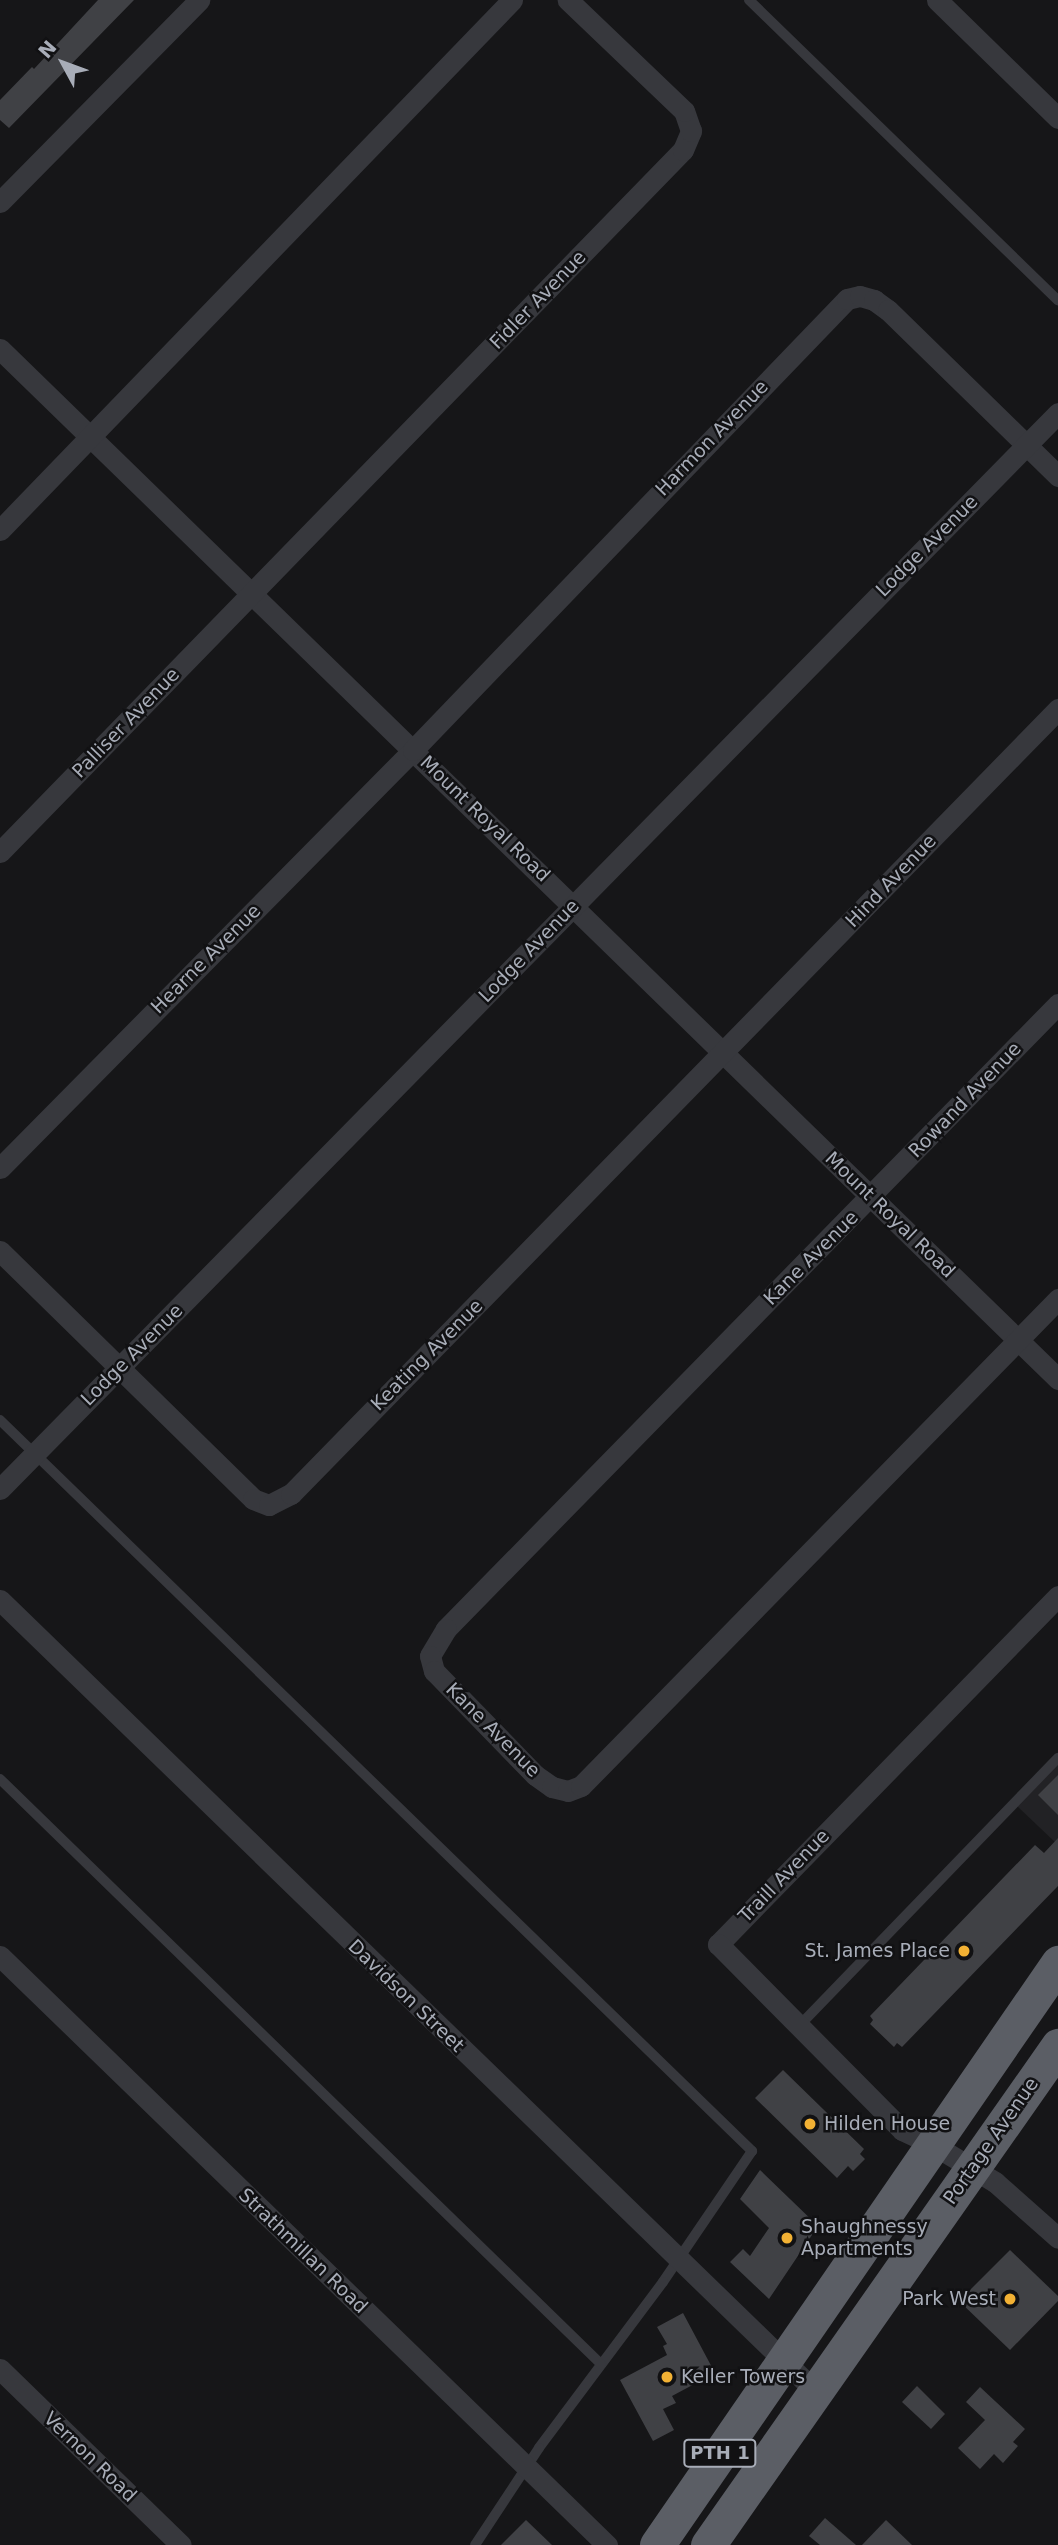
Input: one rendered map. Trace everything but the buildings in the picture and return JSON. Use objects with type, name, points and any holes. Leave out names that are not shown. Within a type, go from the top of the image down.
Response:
[{"type":"highway","name":"PTH 1","points":[[657,2545],[1058,1963]]},
{"type":"highway","name":"Portage Avenue","points":[[708,2545],[814,2390],[1058,2046]]},
{"type":"street","points":[[0,202],[199,0]]},
{"type":"street","points":[[0,530],[512,0]]},
{"type":"street","name":"Fidler Avenue","points":[[252,595],[683,150],[691,131],[684,111],[568,0]]},
{"type":"street","points":[[937,0],[1058,118]]},
{"type":"street","name":"Harmon Avenue","points":[[413,750],[847,299],[860,296],[874,300],[888,310],[1026,445]]},
{"type":"street","name":"Mount Royal Road","points":[[0,349],[1058,1379]]},
{"type":"street","name":"Lodge Avenue","points":[[0,1489],[1058,412]]},
{"type":"street","points":[[1026,445],[1058,476]]},
{"type":"street","name":"Palliser Avenue","points":[[0,852],[252,595]]},
{"type":"street","name":"Hind Avenue","points":[[725,1053],[1058,709]]},
{"type":"street","name":"Hearne Avenue","points":[[0,1168],[413,750]]},
{"type":"street","name":"Rowand Avenue","points":[[871,1197],[1058,1004]]},
{"type":"street","name":"Keating Avenue","points":[[118,1368],[253,1499],[269,1505],[291,1494],[725,1053]]},
{"type":"street","name":"Kane Avenue","points":[[871,1197],[436,1642],[430,1657],[435,1671],[536,1775],[552,1787],[568,1791],[581,1786],[1018,1340]]},
{"type":"street","points":[[0,1251],[118,1368]]},
{"type":"street","points":[[1018,1340],[1058,1299]]},
{"type":"street","name":"Traill Avenue","points":[[1058,1596],[718,1944],[902,2130],[933,2144],[995,2182],[1058,2238]]},
{"type":"street","name":"Davidson Street","points":[[0,1600],[677,2260],[814,2390]]},
{"type":"street","name":"Strathmillan Road","points":[[0,1956],[607,2545]]},
{"type":"street","name":"Vernon Road","points":[[0,2370],[181,2545]]},
{"type":"lane","points":[[749,0],[1058,301]]},
{"type":"lane","points":[[0,1420],[752,2151],[677,2260],[526,2467],[475,2545]]},
{"type":"lane","points":[[799,2026],[1058,1758]]},
{"type":"lane","points":[[0,1779],[601,2364]]},
{"type":"shaded area","points":[[1058,1763],[1058,1845],[1017,1806]]},
{"type":"place","name":"St. James Place","points":[[964,1951]]},
{"type":"place","name":"Hilden House","points":[[810,2124]]},
{"type":"place","name":"Shaughnessy Apartments","points":[[787,2238]]},
{"type":"place","name":"Park West","points":[[1010,2299]]},
{"type":"place","name":"Keller Towers","points":[[667,2377]]}]
